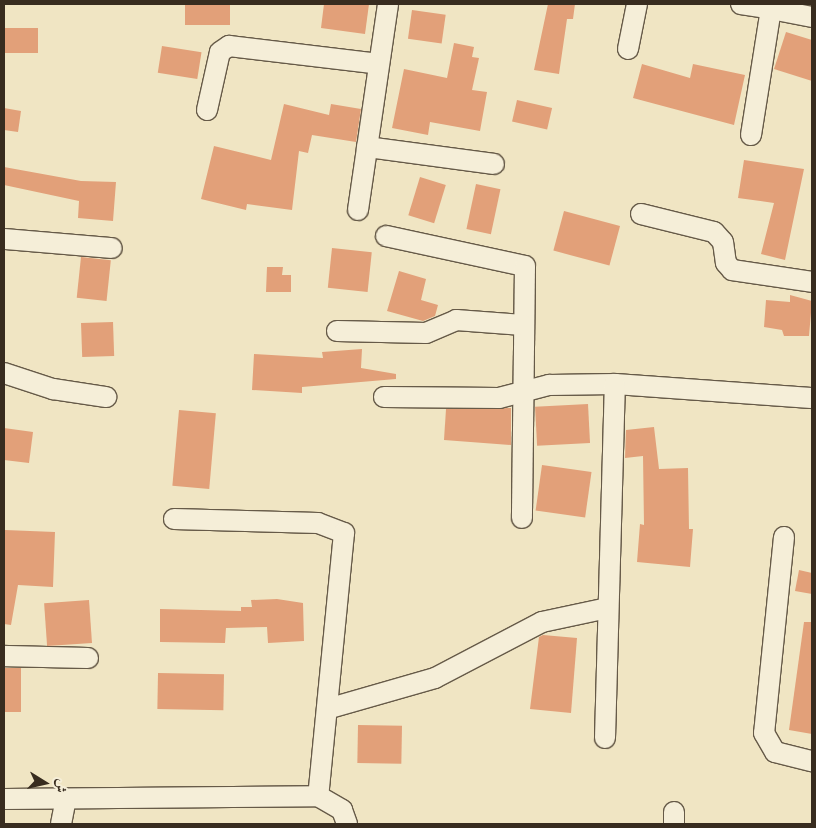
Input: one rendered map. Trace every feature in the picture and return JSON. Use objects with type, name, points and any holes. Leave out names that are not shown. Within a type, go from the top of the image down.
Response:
[{"type":"street","points":[[358,210],[388,4]]},
{"type":"street","points":[[628,49],[637,4]]},
{"type":"street","points":[[741,4],[812,17]]},
{"type":"street","points":[[751,135],[771,9]]},
{"type":"street","points":[[207,110],[220,52],[229,46],[379,64]]},
{"type":"street","points":[[367,147],[494,164]]},
{"type":"street","points":[[641,214],[714,232],[723,242],[726,263],[732,270],[812,282]]},
{"type":"street","points":[[386,236],[523,263],[528,290],[523,325],[522,518]]},
{"type":"street","points":[[4,239],[112,248]]},
{"type":"street","points":[[337,331],[426,333],[456,320],[523,325]]},
{"type":"street","points":[[4,374],[53,389],[106,397]]},
{"type":"street","points":[[605,738],[615,384]]},
{"type":"street","points":[[384,397],[479,398],[523,392],[549,385],[615,384],[812,398]]},
{"type":"street","points":[[174,519],[318,523],[344,532],[318,796]]},
{"type":"street","points":[[784,537],[764,733],[775,752],[812,761]]},
{"type":"street","points":[[327,709],[435,678],[542,622],[608,608]]},
{"type":"street","points":[[4,656],[88,658]]},
{"type":"street","points":[[4,799],[318,796],[342,810],[347,824]]},
{"type":"street","points":[[61,824],[66,799]]},
{"type":"building","points":[[185,4],[230,4],[230,25],[185,25]]},
{"type":"building","points":[[324,4],[369,4],[365,34],[321,28]]},
{"type":"building","points":[[548,4],[575,4],[573,19],[567,19],[559,74],[534,70]]},
{"type":"building","points":[[412,10],[446,15],[442,43],[408,39]]},
{"type":"building","points":[[4,28],[38,28],[38,53],[4,53]]},
{"type":"building","points":[[786,32],[812,40],[812,81],[774,69]]},
{"type":"building","points":[[454,43],[474,47],[472,57],[479,58],[472,90],[487,92],[480,131],[430,122],[428,135],[392,128],[404,69],[447,78]]},
{"type":"building","points":[[162,46],[202,52],[197,79],[158,73]]},
{"type":"building","points":[[642,64],[690,78],[693,64],[745,75],[734,125],[633,98]]},
{"type":"building","points":[[517,100],[552,108],[547,130],[512,121]]},
{"type":"building","points":[[284,104],[329,115],[331,104],[361,109],[356,142],[312,135],[308,153],[299,151],[292,210],[247,204],[246,210],[201,199],[214,146],[271,160]]},
{"type":"building","points":[[4,108],[21,111],[18,132],[4,130]]},
{"type":"building","points":[[744,160],[804,169],[785,260],[761,254],[774,203],[738,198]]},
{"type":"building","points":[[4,167],[81,181],[116,182],[113,221],[78,218],[79,201],[4,185]]},
{"type":"building","points":[[420,177],[446,185],[434,223],[408,215]]},
{"type":"building","points":[[476,184],[500,189],[491,234],[466,229]]},
{"type":"building","points":[[564,211],[620,226],[609,266],[553,251]]},
{"type":"building","points":[[332,248],[372,252],[368,292],[328,288]]},
{"type":"building","points":[[81,257],[111,260],[107,301],[77,298]]},
{"type":"building","points":[[267,267],[283,267],[282,275],[291,275],[291,292],[266,292]]},
{"type":"building","points":[[399,271],[426,279],[421,300],[438,305],[435,316],[423,321],[387,311]]},
{"type":"building","points":[[790,295],[812,301],[809,336],[784,336],[782,330],[764,327],[766,300],[790,302]]},
{"type":"building","points":[[113,322],[114,356],[82,357],[81,323]]},
{"type":"building","points":[[362,349],[361,368],[396,374],[396,379],[302,387],[302,393],[252,390],[254,354],[323,358],[322,352]]},
{"type":"building","points":[[588,404],[590,443],[537,446],[535,407]]},
{"type":"building","points":[[511,408],[511,445],[444,440],[446,409]]},
{"type":"building","points":[[179,410],[216,413],[209,489],[172,486]]},
{"type":"building","points":[[654,427],[659,469],[688,468],[689,529],[693,529],[690,567],[637,562],[640,524],[644,525],[643,456],[625,458],[626,430]]},
{"type":"building","points":[[4,428],[33,432],[29,463],[4,460]]},
{"type":"building","points":[[542,465],[592,472],[585,518],[536,511]]},
{"type":"building","points":[[5,530],[55,532],[53,587],[18,585],[11,625],[4,624]]},
{"type":"building","points":[[799,570],[812,573],[812,594],[795,591]]},
{"type":"building","points":[[277,599],[303,603],[304,641],[268,643],[267,627],[226,628],[225,643],[160,642],[160,609],[241,611],[241,607],[252,607],[251,600]]},
{"type":"building","points":[[89,600],[92,643],[47,646],[44,603]]},
{"type":"building","points":[[804,622],[812,622],[812,734],[789,730]]},
{"type":"building","points":[[543,635],[577,638],[571,713],[530,709],[539,637]]},
{"type":"building","points":[[4,668],[21,668],[21,712],[4,712]]},
{"type":"building","points":[[158,673],[224,674],[223,710],[157,709]]},
{"type":"building","points":[[358,725],[402,726],[401,764],[357,763]]}]
